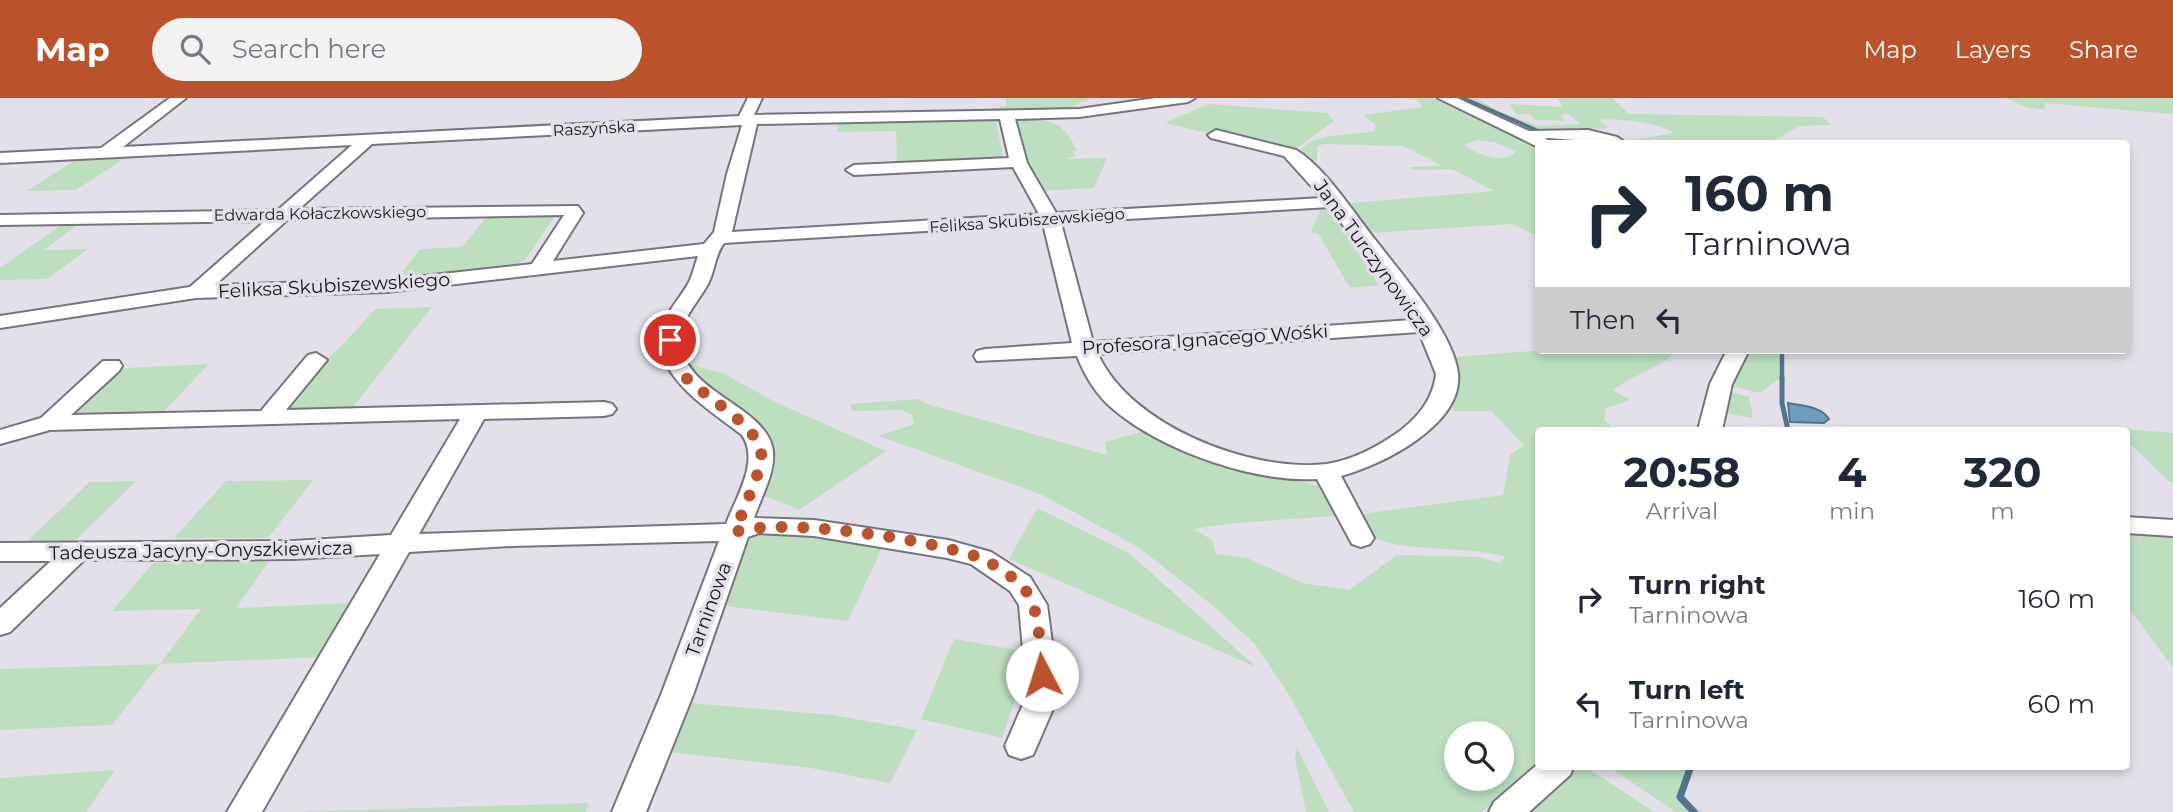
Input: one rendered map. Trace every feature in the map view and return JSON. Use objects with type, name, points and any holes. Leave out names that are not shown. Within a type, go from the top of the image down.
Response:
[{"type":"street","points":[[106,152],[179,98]]},
{"type":"street","name":"Raszyńska","points":[[0,158],[368,139],[751,109],[1003,115],[1113,110],[1188,98]]},
{"type":"street","points":[[1445,98],[1536,140]]},
{"type":"street","name":"Tarninowa","points":[[629,812],[677,695],[762,460],[760,444],[750,430],[696,387],[680,370],[670,340],[676,321],[699,282],[715,244],[750,125],[751,109]]},
{"type":"street","name":"Jana Turczynowicza","points":[[1003,115],[1007,117],[1019,162],[1049,218],[1084,348],[1103,385],[1136,417],[1214,453],[1255,465],[1326,472],[1352,466],[1389,450],[1421,426],[1443,395],[1447,375],[1443,356],[1425,325],[1335,202],[1290,153],[1216,135]]},
{"type":"street","points":[[1528,136],[1562,134],[1596,140]]},
{"type":"street","points":[[196,292],[368,139]]},
{"type":"street","points":[[854,170],[1019,162]]},
{"type":"street","name":"Feliksa Skubiszewskiego","points":[[0,322],[196,292],[387,286],[715,244],[1049,218],[1335,202]]},
{"type":"street","name":"Edwarda Kołaczkowskiego","points":[[0,220],[572,210],[574,213],[539,268]]},
{"type":"street","name":"Profesora Ignacego Wośki","points":[[985,356],[1425,325]]},
{"type":"street","points":[[1711,427],[1721,384],[1736,354]]},
{"type":"street","points":[[267,418],[316,360]]},
{"type":"street","points":[[49,423],[111,366]]},
{"type":"street","points":[[0,437],[49,423],[604,409]]},
{"type":"street","points":[[244,812],[476,412]]},
{"type":"street","points":[[1326,472],[1361,538]]},
{"type":"street","name":"Tadeusza Jacyny-Onyszkiewicza","points":[[0,552],[294,550],[401,543],[735,532],[758,525],[814,527],[948,549],[981,558],[1020,584],[1033,605],[1044,695],[1021,746]]},
{"type":"street","points":[[2130,525],[2173,528]]},
{"type":"street","points":[[0,625],[75,553]]},
{"type":"street","points":[[1507,812],[1554,770]]},
{"type":"green space","points":[[1006,98],[1087,98],[1090,100],[1080,102],[1074,108],[1110,106],[1104,109],[942,113],[1006,107]]},
{"type":"green space","points":[[1415,98],[1432,98],[1535,145],[1535,235],[1512,224],[1369,233],[1350,203],[1494,191],[1452,169],[1413,170],[1410,167],[1443,166],[1403,146],[1323,144],[1317,147],[1317,159],[1308,166],[1297,155],[1303,147],[1321,138],[1374,131],[1376,125],[1363,115],[1423,107]],"holes":[[[1477,140],[1497,143],[1516,152],[1511,156],[1497,158],[1483,155],[1464,145]]]},
{"type":"green space","points":[[1453,98],[1476,98],[1498,111],[1538,126],[1581,124],[1568,114],[1561,115],[1565,121],[1535,120],[1530,114],[1516,114],[1510,104],[1562,107],[1558,98],[1612,98],[1629,114],[1823,117],[1831,125],[1800,126],[1770,140],[1632,140],[1674,133],[1627,120],[1598,120],[1609,128],[1530,133]]},
{"type":"green space","points":[[2005,98],[2173,98],[2173,114],[2045,103],[2045,110],[2026,107]]},
{"type":"green space","points":[[1208,104],[1327,113],[1334,121],[1290,153],[1165,123]]},
{"type":"green space","points":[[1022,118],[1042,120],[1062,128],[1077,151],[1073,151],[1075,156],[1066,159],[1107,158],[1094,188],[1039,191],[1021,161],[1016,121]]},
{"type":"green space","points":[[988,119],[996,122],[1003,156],[997,159],[897,165],[896,131],[837,132],[838,122]]},
{"type":"green space","points":[[1538,136],[1581,140],[1551,140]]},
{"type":"green space","points":[[128,156],[76,190],[27,191],[77,159]]},
{"type":"green space","points":[[1322,206],[1329,208],[1379,285],[1350,288],[1318,233],[1311,232]]},
{"type":"green space","points":[[557,213],[525,260],[515,265],[398,278],[420,249],[462,247],[489,214]]},
{"type":"green space","points":[[64,223],[80,223],[44,250],[88,249],[47,279],[0,280],[0,268]]},
{"type":"green space","points":[[432,307],[353,407],[279,409],[375,309]]},
{"type":"green space","points":[[1535,351],[1535,354],[1673,354],[1613,390],[1630,400],[1606,408],[1604,420],[1612,427],[1535,427],[1535,769],[1515,791],[1482,812],[1354,812],[1289,695],[1255,644],[1212,605],[1138,547],[1042,495],[879,436],[914,424],[912,415],[901,410],[853,411],[850,404],[918,399],[930,405],[1107,455],[1105,442],[1145,431],[1248,470],[1321,486],[1336,516],[1236,523],[1194,529],[1212,540],[1216,554],[1247,558],[1303,583],[1349,590],[1397,555],[1479,557],[1499,563],[1505,557],[1490,553],[1393,544],[1367,532],[1354,515],[1503,495],[1510,455],[1524,445],[1491,411],[1453,411],[1453,357]]},
{"type":"green space","points":[[1742,354],[1782,354],[1781,377],[1760,393],[1728,385]]},
{"type":"green space","points":[[209,364],[163,412],[75,415],[70,412],[113,372],[125,368]]},
{"type":"green space","points":[[692,365],[725,374],[775,402],[886,451],[799,510],[754,491],[765,459],[684,367]]},
{"type":"green space","points":[[1727,391],[1749,397],[1753,418],[1719,412]]},
{"type":"green space","points":[[2130,429],[2173,433],[2173,485],[2130,444]]},
{"type":"green space","points":[[313,480],[268,538],[174,538],[226,481]]},
{"type":"green space","points":[[136,481],[73,543],[25,543],[90,482]]},
{"type":"green space","points":[[1037,508],[1129,553],[1256,667],[1009,559]]},
{"type":"green space","points":[[2130,530],[2173,534],[2173,668],[2130,609]]},
{"type":"green space","points":[[771,533],[883,546],[848,621],[718,605],[743,534]]},
{"type":"green space","points":[[271,558],[236,608],[354,603],[322,657],[160,664],[201,609],[112,611],[153,563]]},
{"type":"green space","points":[[954,639],[1017,650],[1020,686],[1002,738],[921,719]]},
{"type":"green space","points":[[160,664],[112,725],[0,730],[0,669]]},
{"type":"green space","points":[[680,702],[833,715],[917,730],[890,783],[811,768],[661,751]]},
{"type":"green space","points":[[1297,747],[1329,812],[1306,812],[1295,759]]},
{"type":"green space","points":[[115,770],[86,812],[0,812],[0,778]]},
{"type":"green space","points":[[1567,770],[1591,770],[1654,812],[1526,812]]},
{"type":"green space","points":[[1613,770],[1690,770],[1680,797],[1703,812],[1676,812]]},
{"type":"green space","points":[[589,803],[585,812],[288,812]]},
{"type":"water","points":[[1788,403],[1816,409],[1829,419],[1824,423],[1790,422]]},
{"type":"waterway","points":[[1463,98],[1541,132]]},
{"type":"waterway","points":[[1554,137],[1560,140]]},
{"type":"waterway","points":[[1782,354],[1782,403],[1787,427]]},
{"type":"waterway","points":[[1690,770],[1680,797],[1694,812]]},
{"type":"route","points":[[670,340],[680,370],[696,387],[750,430],[760,444],[762,460],[735,532],[758,525],[814,527],[948,549],[981,558],[1020,584],[1033,605],[1042,675]]}]
